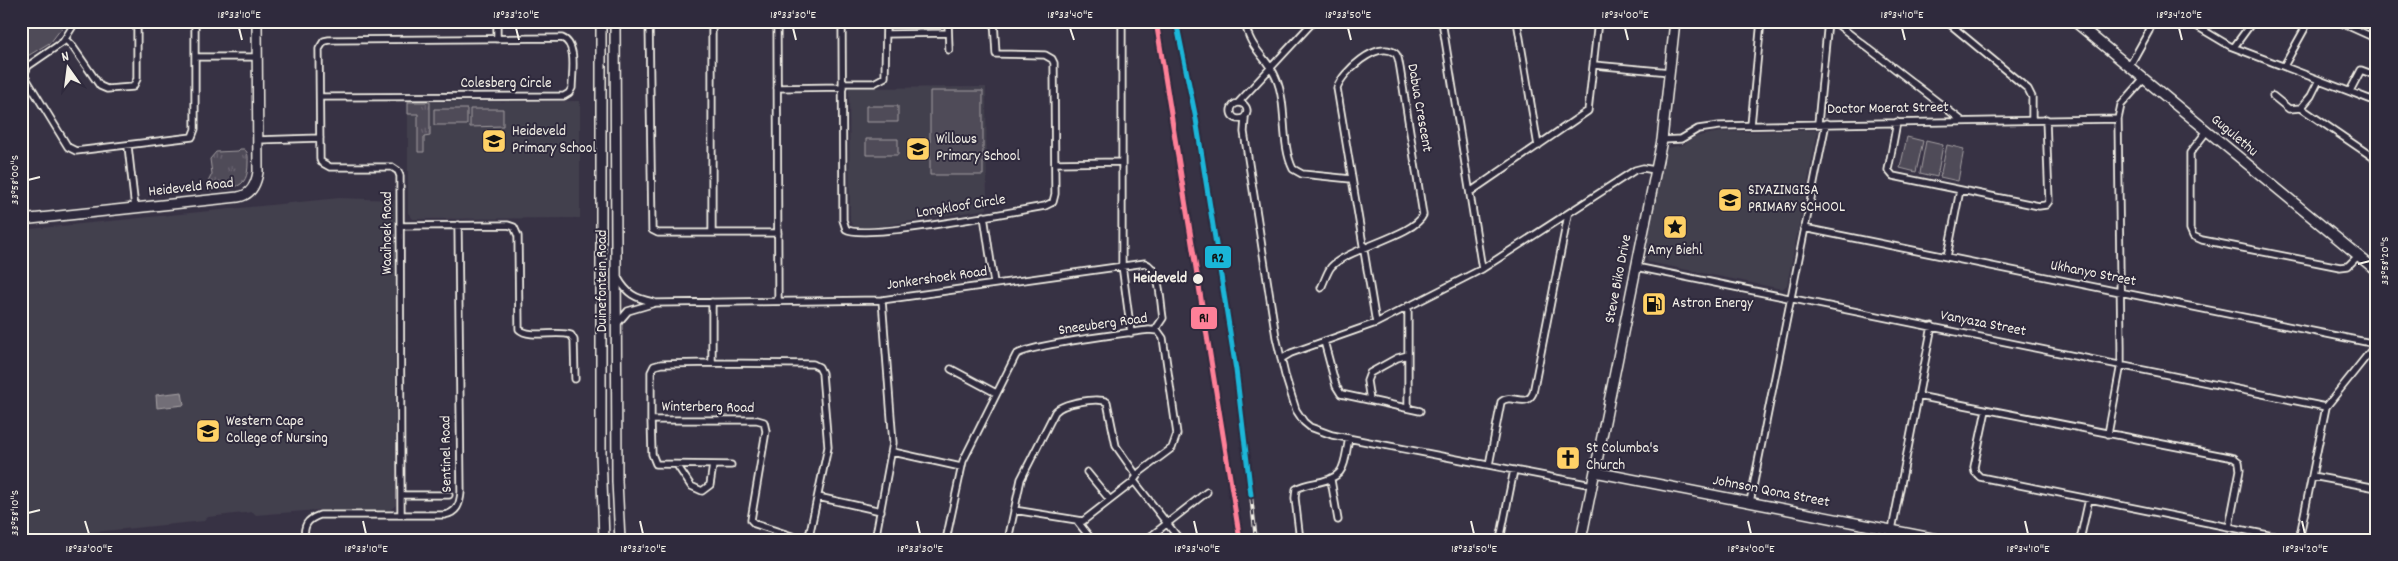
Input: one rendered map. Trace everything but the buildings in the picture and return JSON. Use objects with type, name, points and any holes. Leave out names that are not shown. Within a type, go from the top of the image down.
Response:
[{"type":"main road","name":"Heideveld Road","points":[[21,220],[246,195],[256,180],[257,21]]},
{"type":"main road","name":"Duinefontein Road","points":[[600,21],[601,453],[604,540]]},
{"type":"main road","name":"Duinefontein Road","points":[[615,21],[617,481],[620,540]]},
{"type":"main road","name":"Steve Biko Drive","points":[[1581,540],[1588,484],[1595,472],[1662,140],[1674,21]]},
{"type":"main road","name":"Gugulethu","points":[[2074,21],[2377,272]]},
{"type":"main road","name":"Johnson Qona Street","points":[[1595,472],[1942,540]]},
{"type":"street","points":[[76,21],[65,39],[53,50],[28,66],[24,72],[26,80],[70,149],[80,151],[184,140],[193,136],[195,129],[194,21]]},
{"type":"street","points":[[65,39],[73,47],[100,86],[107,89],[133,87],[137,79],[137,21]]},
{"type":"street","points":[[497,21],[497,39]]},
{"type":"street","points":[[649,21],[651,228],[658,233],[778,233]]},
{"type":"street","points":[[712,21],[712,233]]},
{"type":"street","points":[[777,21],[778,301]]},
{"type":"street","name":"Longkloof Circle","points":[[842,21],[843,220],[846,229],[853,232],[876,232],[984,216],[1050,204],[1055,197],[1053,61],[1045,55],[997,55],[994,50],[994,21]]},
{"type":"street","points":[[777,88],[874,83],[882,80],[886,68],[886,21]]},
{"type":"street","points":[[948,21],[948,50]]},
{"type":"street","points":[[1122,21],[1122,265],[1131,333]]},
{"type":"street","points":[[1245,21],[1253,47],[1271,69],[1279,86],[1293,169],[1302,174],[1351,179]]},
{"type":"street","points":[[1242,119],[1233,117],[1231,111],[1233,106],[1250,92],[1314,21]]},
{"type":"street","points":[[1442,21],[1482,269]]},
{"type":"street","points":[[1517,21],[1538,146]]},
{"type":"street","points":[[1470,192],[1588,110],[1598,21]]},
{"type":"street","points":[[1751,125],[1761,21]]},
{"type":"street","points":[[1818,123],[1828,21]]},
{"type":"street","points":[[1833,21],[1961,120]]},
{"type":"street","points":[[1946,21],[2028,89],[2032,97],[2032,120]]},
{"type":"street","points":[[2129,67],[2149,31],[2152,21]]},
{"type":"street","points":[[2188,21],[2234,47],[2377,102]]},
{"type":"street","points":[[2204,30],[2211,21]]},
{"type":"street","points":[[2234,47],[2253,21]]},
{"type":"street","points":[[2284,66],[2310,21]]},
{"type":"street","points":[[2337,21],[2377,39]]},
{"type":"street","points":[[886,34],[948,33]]},
{"type":"street","name":"Colesberg Circle","points":[[320,98],[562,96],[570,92],[572,50],[568,41],[562,38],[330,40],[322,42]]},
{"type":"street","name":"Waaihoek Road","points":[[322,42],[319,49],[321,160],[326,166],[392,167],[398,171],[400,176],[402,515]]},
{"type":"street","name":"Dabua Crescent","points":[[1364,250],[1416,223],[1423,215],[1400,68],[1397,56],[1392,52],[1380,52],[1366,56],[1339,83],[1338,92],[1376,323]]},
{"type":"street","points":[[195,57],[257,57]]},
{"type":"street","points":[[1594,66],[1670,72]]},
{"type":"street","points":[[2350,91],[2361,70],[2377,76]]},
{"type":"street","points":[[2108,434],[2121,364],[2118,119],[2121,105],[2144,79]]},
{"type":"street","points":[[2301,108],[2311,96],[2319,80]]},
{"type":"street","points":[[1250,92],[1246,106],[1248,112],[1242,119],[1276,337],[1296,410],[1304,422],[1321,432],[1588,484]]},
{"type":"street","points":[[2273,96],[2289,109],[2301,108],[2377,160]]},
{"type":"street","points":[[1238,103],[1246,106]]},
{"type":"street","points":[[1897,122],[1889,165],[1890,174],[1898,178],[2030,205],[2046,205],[2049,201],[2046,119]]},
{"type":"street","name":"Doctor Moerat Street","points":[[1662,140],[1681,139],[1698,129],[1719,126],[1961,120],[2118,119]]},
{"type":"street","points":[[1750,502],[1826,123]]},
{"type":"street","points":[[2207,131],[2190,153],[2190,229],[2193,236],[2202,240],[2340,267],[2348,266],[2358,256]]},
{"type":"street","points":[[257,140],[320,138]]},
{"type":"street","points":[[128,146],[135,208]]},
{"type":"street","points":[[1055,163],[1121,162]]},
{"type":"street","points":[[1281,359],[1291,353],[1376,323],[1482,269],[1635,170],[1644,168],[1655,170]]},
{"type":"street","points":[[1946,257],[1960,190]]},
{"type":"street","points":[[1489,465],[1500,404],[1505,398],[1526,401],[1534,393],[1568,215]]},
{"type":"street","points":[[984,216],[994,283]]},
{"type":"street","name":"Sentinel Road","points":[[304,540],[306,522],[320,515],[448,515],[455,511],[461,499],[458,225]]},
{"type":"street","points":[[400,226],[508,225],[517,230],[519,329],[528,333],[564,333],[571,335],[574,340],[574,379]]},
{"type":"street","name":"Ukhanyo Street","points":[[1804,228],[2376,344]]},
{"type":"street","points":[[1321,288],[1331,267],[1364,250]]},
{"type":"street","name":"Jonkershoek Road","points":[[617,324],[628,311],[655,303],[882,300],[1144,263],[1153,269],[1163,318],[1155,330]]},
{"type":"street","name":"Vanyaza Street","points":[[1636,267],[2326,407]]},
{"type":"street","name":"Jonkershoek Road","points":[[617,276],[627,293],[633,297],[655,303]]},
{"type":"street","points":[[875,540],[893,452],[882,300]]},
{"type":"street","points":[[712,302],[712,363]]},
{"type":"street","points":[[1408,306],[1408,408]]},
{"type":"street","points":[[1890,540],[1932,326]]},
{"type":"street","name":"Sneeuberg Road","points":[[946,540],[961,467],[1016,355],[1021,351],[1155,330],[1163,338],[1177,437],[1172,448],[1085,520],[1077,521]]},
{"type":"street","points":[[1276,337],[1284,350],[1291,353]]},
{"type":"street","points":[[1324,341],[1337,390],[1344,395],[1420,411]]},
{"type":"street","points":[[2299,540],[2326,407],[2376,344]]},
{"type":"street","points":[[1370,400],[1367,381],[1370,373],[1408,354]]},
{"type":"street","name":"Winterberg Road","points":[[712,363],[813,364],[819,367],[828,440],[810,532],[805,539],[755,524],[751,520],[766,431],[764,422],[757,420],[652,420],[651,372],[654,366],[661,364],[712,363]]},
{"type":"street","points":[[951,369],[996,393]]},
{"type":"street","points":[[1918,396],[2237,460],[2240,470],[2229,527]]},
{"type":"street","points":[[1008,540],[1023,475],[1055,412],[1064,405],[1098,400],[1107,402],[1116,446],[1180,540]]},
{"type":"street","points":[[1986,410],[1974,467],[1977,474],[2088,499],[2293,540]]},
{"type":"street","points":[[652,420],[654,462],[661,465],[732,465]]},
{"type":"street","points":[[1300,540],[1295,498],[1296,490],[1331,480],[1341,472],[1349,438]]},
{"type":"street","points":[[893,452],[961,467]]},
{"type":"street","points":[[677,465],[691,486],[702,491],[710,485],[713,465]]},
{"type":"street","points":[[1500,540],[1514,470]]},
{"type":"street","points":[[1087,472],[1110,500]]},
{"type":"street","points":[[2312,476],[2377,488]]},
{"type":"street","points":[[1331,480],[1338,520]]},
{"type":"street","points":[[1146,540],[1207,492]]},
{"type":"street","points":[[401,495],[449,496]]},
{"type":"street","points":[[818,497],[881,510]]},
{"type":"street","points":[[2080,540],[2088,499]]},
{"type":"street","points":[[1014,510],[1077,521],[1092,540]]},
{"type":"shaded area","name":"Willows Primary School","points":[[986,87],[987,209],[876,227],[854,227],[850,221],[849,88]]},
{"type":"shaded area","name":"Heideveld Primary School","points":[[580,101],[580,218],[413,219],[408,213],[408,102]]},
{"type":"shaded area","name":"SIYAZINGISA PRIMARY SCHOOL","points":[[1818,130],[1787,285],[1782,289],[1648,262],[1645,252],[1667,148],[1683,145],[1694,137],[1720,132]]},
{"type":"shaded area","name":"Western Cape College of Nursing","points":[[339,198],[395,200],[396,505],[390,510],[318,510],[256,515],[253,512],[208,517],[204,521],[24,539],[21,513],[21,230]]},
{"type":"shaded area","points":[[182,392],[184,405],[157,408],[156,395]]},
{"type":"green space","points":[[21,21],[67,21],[51,42],[21,60]]},
{"type":"green space","points":[[930,91],[983,91],[983,175],[930,175]]},
{"type":"green space","points":[[408,102],[430,102],[430,136],[424,137],[424,152],[418,152],[418,114],[408,114]]},
{"type":"green space","points":[[866,106],[898,106],[898,122],[866,122]]},
{"type":"green space","points":[[434,109],[467,109],[467,125],[434,125]]},
{"type":"green space","points":[[470,109],[503,109],[503,126],[470,127]]},
{"type":"green space","points":[[1907,137],[1923,141],[1916,172],[1900,168]]},
{"type":"green space","points":[[866,139],[898,139],[898,155],[866,155]]},
{"type":"green space","points":[[1926,141],[1943,145],[1937,177],[1920,173]]},
{"type":"green space","points":[[1947,145],[1964,149],[1958,181],[1940,177]]},
{"type":"green space","points":[[244,149],[248,155],[245,179],[238,186],[232,188],[210,190],[207,184],[212,174],[210,159],[216,152],[238,151]]},
{"type":"railway","points":[[1156,21],[1240,540]]},
{"type":"railway","points":[[1176,21],[1212,214],[1241,410],[1256,540]]},
{"type":"transit line","name":"R1","points":[[1156,21],[1240,540]]},
{"type":"transit line","name":"R2","points":[[1176,21],[1196,119],[1236,370],[1251,495]]},
{"type":"place","name":"Heideveld Primary School","points":[[494,141]]},
{"type":"place","name":"Willows Primary School","points":[[918,149]]},
{"type":"place","name":"SIYAZINGISA PRIMARY SCHOOL","points":[[1730,200]]},
{"type":"place","name":"Amy Biehl","points":[[1675,227]]},
{"type":"place","name":"Heideveld","points":[[1198,279]]},
{"type":"place","name":"Astron Energy","points":[[1654,304]]},
{"type":"place","name":"Western Cape College of Nursing","points":[[208,431]]},
{"type":"place","name":"St Columba's Church","points":[[1568,458]]}]
